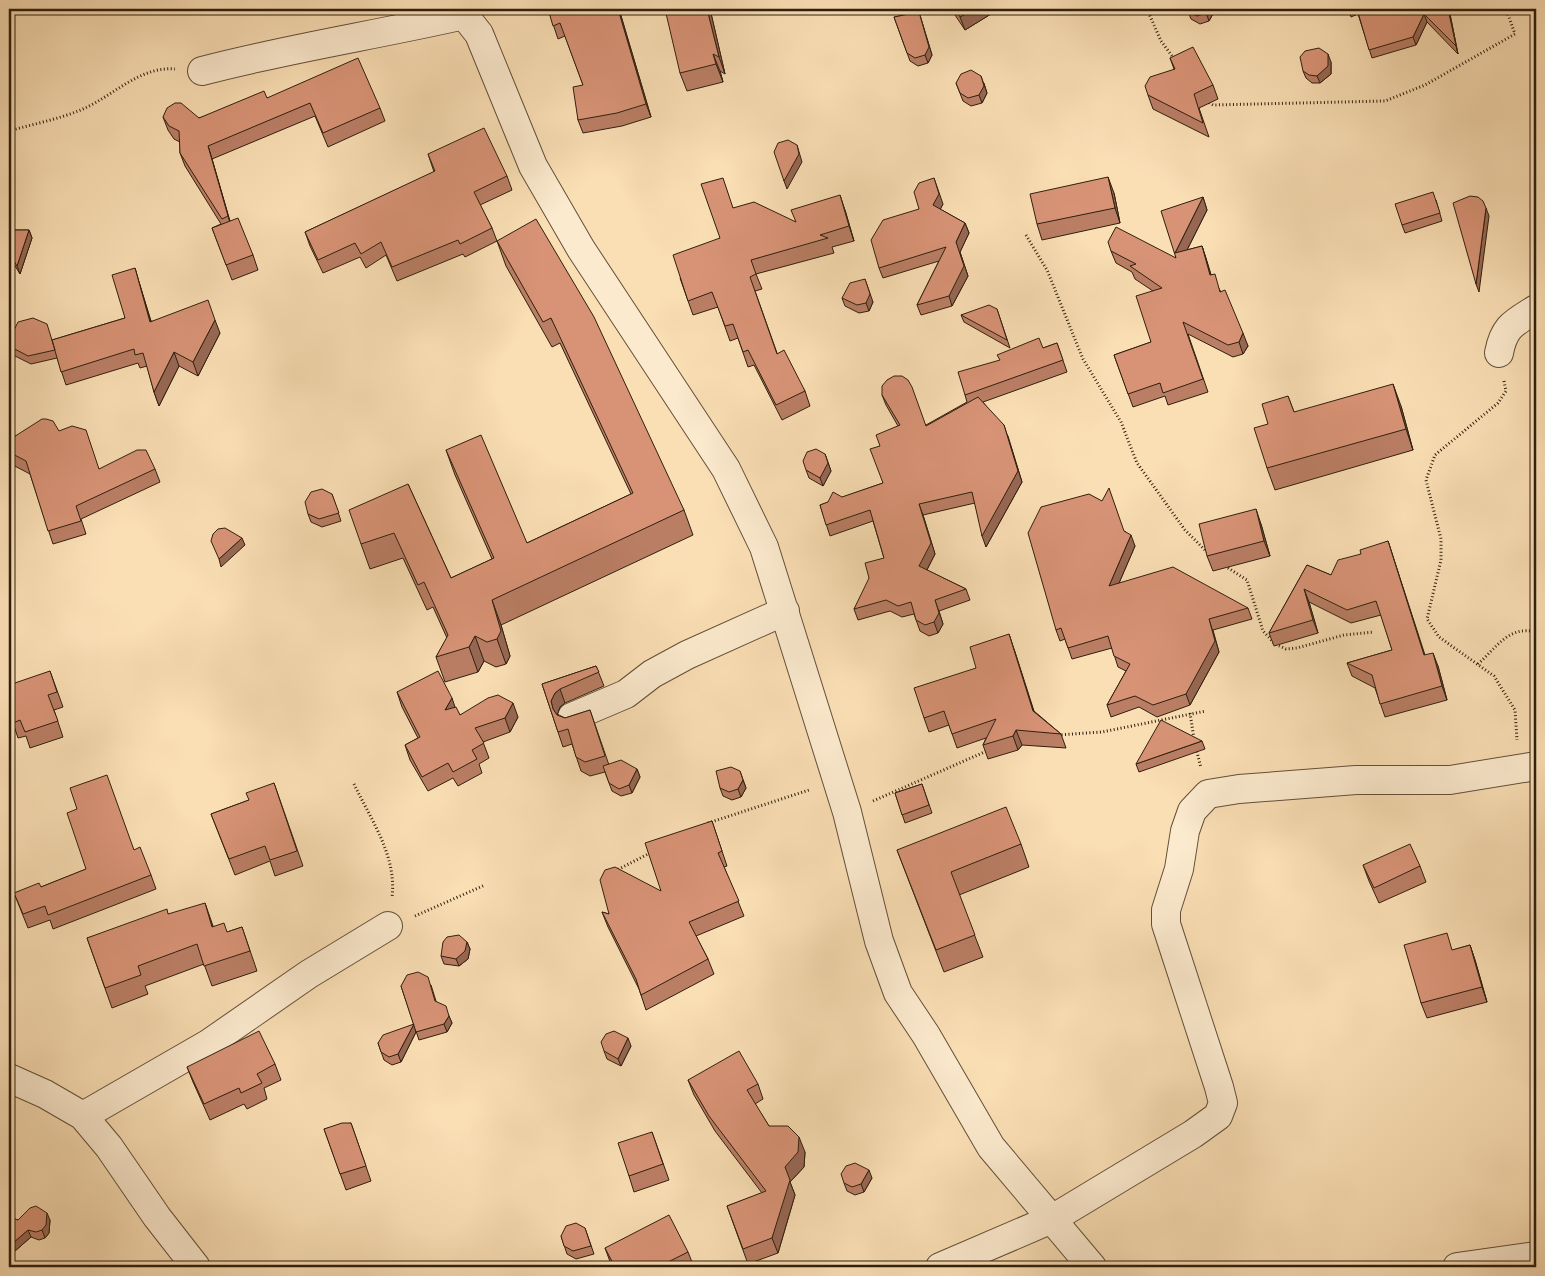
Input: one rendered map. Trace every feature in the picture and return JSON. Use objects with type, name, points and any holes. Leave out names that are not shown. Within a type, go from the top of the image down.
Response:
[{"type":"street","points":[[202,71],[266,54],[387,33],[463,12],[479,34],[533,166],[582,249],[726,469],[764,547],[847,812],[879,941],[898,993],[926,1035],[990,1147],[1092,1267]]},
{"type":"street","points":[[1499,353],[1502,338],[1508,328],[1536,309]]},
{"type":"street","points":[[572,717],[626,694],[652,674],[687,655],[785,611]]},
{"type":"street","points":[[940,1267],[1052,1219],[1193,1134],[1218,1116],[1223,1103],[1219,1087],[1166,924],[1166,910],[1178,869],[1185,831],[1192,811],[1208,794],[1239,789],[1356,780],[1450,780],[1530,766]]},
{"type":"street","points":[[82,1116],[208,1044],[309,974],[388,926]]},
{"type":"street","points":[[9,1078],[45,1094],[82,1116],[109,1146],[157,1217],[196,1267]]},
{"type":"street","points":[[1457,1267],[1536,1256]]},
{"type":"path","points":[[1147,9],[1161,41],[1178,65]]},
{"type":"path","points":[[1201,98],[1213,105],[1384,101],[1425,85],[1516,34],[1506,9]]},
{"type":"path","points":[[9,131],[83,109],[127,82],[167,68],[202,71]]},
{"type":"path","points":[[1026,235],[1047,270],[1083,360],[1121,422],[1137,463],[1185,530],[1214,558]]},
{"type":"path","points":[[1499,353],[1506,392],[1498,403],[1435,455],[1426,480],[1441,539],[1441,560],[1427,619],[1439,637],[1494,676],[1515,710],[1516,737],[1530,766]]},
{"type":"path","points":[[1222,564],[1247,580],[1263,631],[1275,644],[1286,649],[1298,648],[1344,635],[1374,632]]},
{"type":"path","points":[[1478,664],[1511,632],[1528,630],[1536,632]]},
{"type":"path","points":[[1048,735],[1102,732],[1206,711]]},
{"type":"path","points":[[1190,713],[1197,754],[1208,794]]},
{"type":"path","points":[[847,812],[991,748]]},
{"type":"path","points":[[705,824],[837,781]]},
{"type":"path","points":[[354,784],[388,856],[394,880],[388,926],[422,914],[485,885]]},
{"type":"path","points":[[614,872],[655,850]]},
{"type":"building","points":[[548,9],[618,9],[646,104],[617,113],[578,120],[573,87],[583,85],[560,23],[553,26]]},
{"type":"building","points":[[665,9],[707,9],[719,57],[713,54],[716,64],[680,73]]},
{"type":"building","points":[[955,9],[974,9],[960,17]]},
{"type":"building","points":[[1187,9],[1209,9],[1206,13],[1197,16],[1188,12]]},
{"type":"building","points":[[1357,9],[1397,9],[1398,12],[1403,9],[1448,9],[1456,46],[1424,14],[1413,37],[1369,50]]},
{"type":"building","points":[[919,12],[929,47],[925,55],[915,58],[907,53],[894,17]]},
{"type":"building","points":[[1193,47],[1213,85],[1194,94],[1203,123],[1148,95],[1145,86],[1150,77],[1175,69],[1170,58]]},
{"type":"building","points":[[1319,48],[1328,54],[1328,66],[1317,76],[1309,75],[1303,71],[1300,57],[1305,51]]},
{"type":"building","points":[[358,58],[380,108],[323,133],[310,103],[208,146],[228,216],[222,219],[180,153],[179,131],[169,126],[163,117],[167,108],[175,103],[181,103],[199,118],[264,91],[267,98]]},
{"type":"building","points":[[971,70],[981,76],[984,86],[979,95],[968,98],[960,93],[956,83],[961,74]]},
{"type":"building","points":[[484,128],[507,176],[474,192],[492,228],[460,244],[458,240],[392,267],[381,242],[361,254],[355,243],[318,260],[305,232],[435,171],[428,154]]},
{"type":"building","points":[[788,140],[797,145],[799,154],[784,181],[774,152],[778,143]]},
{"type":"building","points":[[1108,177],[1115,208],[1037,224],[1030,194]]},
{"type":"building","points":[[723,178],[733,208],[754,202],[796,222],[791,210],[840,195],[849,226],[820,235],[828,238],[751,260],[756,274],[750,277],[777,354],[784,350],[805,391],[776,405],[748,350],[743,352],[733,324],[725,326],[712,292],[688,301],[673,255],[720,238],[701,184]]},
{"type":"building","points":[[934,178],[939,194],[933,205],[965,223],[956,242],[964,266],[949,296],[917,305],[946,247],[879,268],[871,240],[883,220],[919,209],[914,192],[919,183]]},
{"type":"building","points":[[1433,192],[1440,213],[1402,225],[1395,204]]},
{"type":"building","points":[[1470,196],[1478,197],[1483,201],[1486,208],[1476,284],[1453,203]]},
{"type":"building","points":[[1203,197],[1175,253],[1202,246],[1210,275],[1215,274],[1220,292],[1225,290],[1243,333],[1239,342],[1228,345],[1183,322],[1203,379],[1163,393],[1160,383],[1128,394],[1114,355],[1151,342],[1136,296],[1162,288],[1130,266],[1136,264],[1111,251],[1108,242],[1116,227],[1176,258],[1161,211]]},
{"type":"building","points":[[238,218],[253,255],[226,265],[212,228]]},
{"type":"building","points":[[536,219],[594,317],[684,510],[492,600],[501,631],[497,639],[487,642],[475,636],[469,647],[436,657],[448,635],[424,582],[418,585],[394,533],[361,544],[349,510],[408,484],[451,578],[494,558],[446,450],[481,435],[527,543],[633,493],[551,318],[543,322],[497,241]]},
{"type":"building","points":[[9,230],[29,230],[17,266],[9,253]]},
{"type":"building","points":[[135,268],[150,322],[208,300],[215,320],[193,362],[174,352],[154,392],[143,353],[135,355],[134,349],[61,372],[52,340],[125,318],[112,275]]},
{"type":"building","points":[[865,279],[870,294],[866,303],[857,305],[842,298],[850,283]]},
{"type":"building","points":[[989,305],[997,309],[1007,340],[961,315]]},
{"type":"building","points":[[33,318],[47,324],[55,350],[28,356],[9,346],[9,340],[18,322]]},
{"type":"building","points":[[1039,338],[1043,348],[1057,343],[1063,360],[965,395],[958,372],[1000,360],[997,355]]},
{"type":"building","points":[[894,376],[902,376],[908,380],[926,426],[978,397],[1004,425],[1018,471],[982,536],[972,492],[919,504],[931,543],[919,566],[966,589],[935,600],[939,613],[934,622],[925,625],[916,620],[911,602],[898,606],[886,600],[854,609],[869,578],[865,563],[884,558],[870,510],[826,525],[820,505],[828,502],[833,492],[842,497],[883,483],[870,449],[880,446],[876,435],[900,425],[882,395],[882,386]]},
{"type":"building","points":[[1393,384],[1406,429],[1267,468],[1254,428],[1268,424],[1262,404],[1288,396],[1294,412]]},
{"type":"building","points":[[42,419],[53,421],[59,431],[72,426],[86,430],[99,469],[137,450],[146,450],[155,469],[76,506],[81,521],[48,531],[26,461],[9,452],[9,440]]},
{"type":"building","points":[[816,449],[825,454],[828,463],[820,478],[806,470],[803,461],[807,452]]},
{"type":"building","points":[[1109,488],[1124,531],[1131,535],[1109,586],[1173,567],[1248,608],[1209,619],[1215,641],[1186,694],[1153,705],[1135,696],[1107,705],[1130,664],[1114,656],[1108,636],[1068,648],[1061,628],[1056,630],[1028,533],[1041,507],[1089,494],[1102,501]]},
{"type":"building","points":[[322,489],[332,494],[339,513],[319,519],[308,514],[305,502],[311,492]]},
{"type":"building","points":[[1256,509],[1264,541],[1207,556],[1199,524]]},
{"type":"building","points":[[225,528],[242,538],[219,559],[211,541],[213,534],[218,529]]},
{"type":"building","points":[[1388,541],[1424,655],[1433,653],[1442,686],[1380,704],[1372,675],[1347,663],[1392,650],[1376,601],[1347,610],[1304,589],[1313,620],[1269,633],[1307,565],[1331,575],[1338,560],[1361,554],[1360,550]]},
{"type":"building","points":[[1009,634],[1033,711],[1061,734],[1016,730],[1013,736],[983,745],[996,719],[952,734],[944,711],[924,718],[914,688],[976,668],[970,647]]},
{"type":"building","points":[[596,666],[599,672],[560,689],[555,693],[551,701],[557,715],[565,718],[590,710],[605,756],[585,762],[576,757],[568,729],[558,732],[542,684]]},
{"type":"building","points":[[50,671],[57,692],[48,695],[58,721],[25,732],[20,720],[13,723],[9,711],[9,698],[12,697],[9,685]]},
{"type":"building","points":[[438,671],[452,698],[445,710],[456,707],[460,715],[488,698],[498,695],[513,703],[505,718],[475,728],[484,743],[472,750],[477,759],[453,772],[448,763],[422,777],[405,745],[420,737],[397,692]]},
{"type":"building","points":[[1161,720],[1202,741],[1136,764]]},
{"type":"building","points":[[621,760],[637,769],[629,785],[619,789],[609,783],[603,766]]},
{"type":"building","points":[[731,767],[740,771],[743,780],[738,789],[729,792],[720,788],[716,771]]},
{"type":"building","points":[[107,775],[134,850],[140,847],[151,875],[48,915],[45,906],[23,914],[14,893],[39,883],[41,887],[86,869],[67,813],[77,809],[70,788]]},
{"type":"building","points":[[274,783],[297,851],[270,860],[265,846],[229,859],[211,814],[249,800],[246,793]]},
{"type":"building","points":[[922,784],[929,805],[902,815],[895,793]]},
{"type":"building","points":[[1006,807],[1021,844],[951,872],[975,935],[936,950],[897,850]]},
{"type":"building","points":[[712,821],[722,851],[718,853],[739,901],[689,922],[708,959],[641,995],[636,979],[602,912],[609,914],[600,880],[605,870],[615,867],[661,891],[645,843]]},
{"type":"building","points":[[1410,844],[1420,866],[1374,888],[1363,865]]},
{"type":"building","points":[[205,903],[212,927],[224,923],[227,932],[242,927],[250,951],[204,966],[197,944],[138,966],[141,975],[105,988],[87,938],[167,909],[168,914]]},
{"type":"building","points":[[1447,933],[1452,950],[1470,945],[1482,987],[1421,1003],[1404,945]]},
{"type":"building","points":[[459,935],[467,942],[465,951],[456,959],[441,956],[443,942],[447,937]]},
{"type":"building","points":[[418,972],[428,977],[435,1001],[446,1006],[449,1016],[444,1024],[416,1032],[401,986],[407,975]]},
{"type":"building","points":[[414,1024],[398,1054],[389,1057],[381,1052],[378,1043],[383,1035]]},
{"type":"building","points":[[259,1031],[275,1064],[257,1074],[262,1083],[241,1093],[239,1088],[204,1104],[187,1067]]},
{"type":"building","points":[[614,1031],[628,1038],[618,1059],[604,1051],[601,1042],[606,1034]]},
{"type":"building","points":[[739,1051],[758,1084],[747,1090],[769,1126],[788,1126],[799,1137],[798,1152],[785,1167],[790,1180],[772,1238],[743,1249],[727,1206],[766,1191],[709,1116],[688,1080]]},
{"type":"building","points":[[342,1123],[351,1123],[366,1166],[340,1174],[324,1129]]},
{"type":"building","points":[[652,1132],[663,1164],[629,1176],[618,1143]]},
{"type":"building","points":[[855,1163],[869,1170],[861,1184],[852,1187],[844,1183],[841,1174],[846,1166]]},
{"type":"building","points":[[36,1206],[47,1213],[46,1225],[42,1230],[36,1232],[28,1230],[13,1243],[9,1243],[9,1217],[18,1220],[30,1208]]},
{"type":"building","points":[[669,1215],[688,1252],[658,1267],[615,1267],[605,1248]]},
{"type":"building","points":[[576,1223],[585,1228],[591,1246],[573,1251],[564,1246],[561,1236],[566,1226]]},
{"type":"building","points":[[1047,1262],[1049,1267],[1033,1267]]}]
